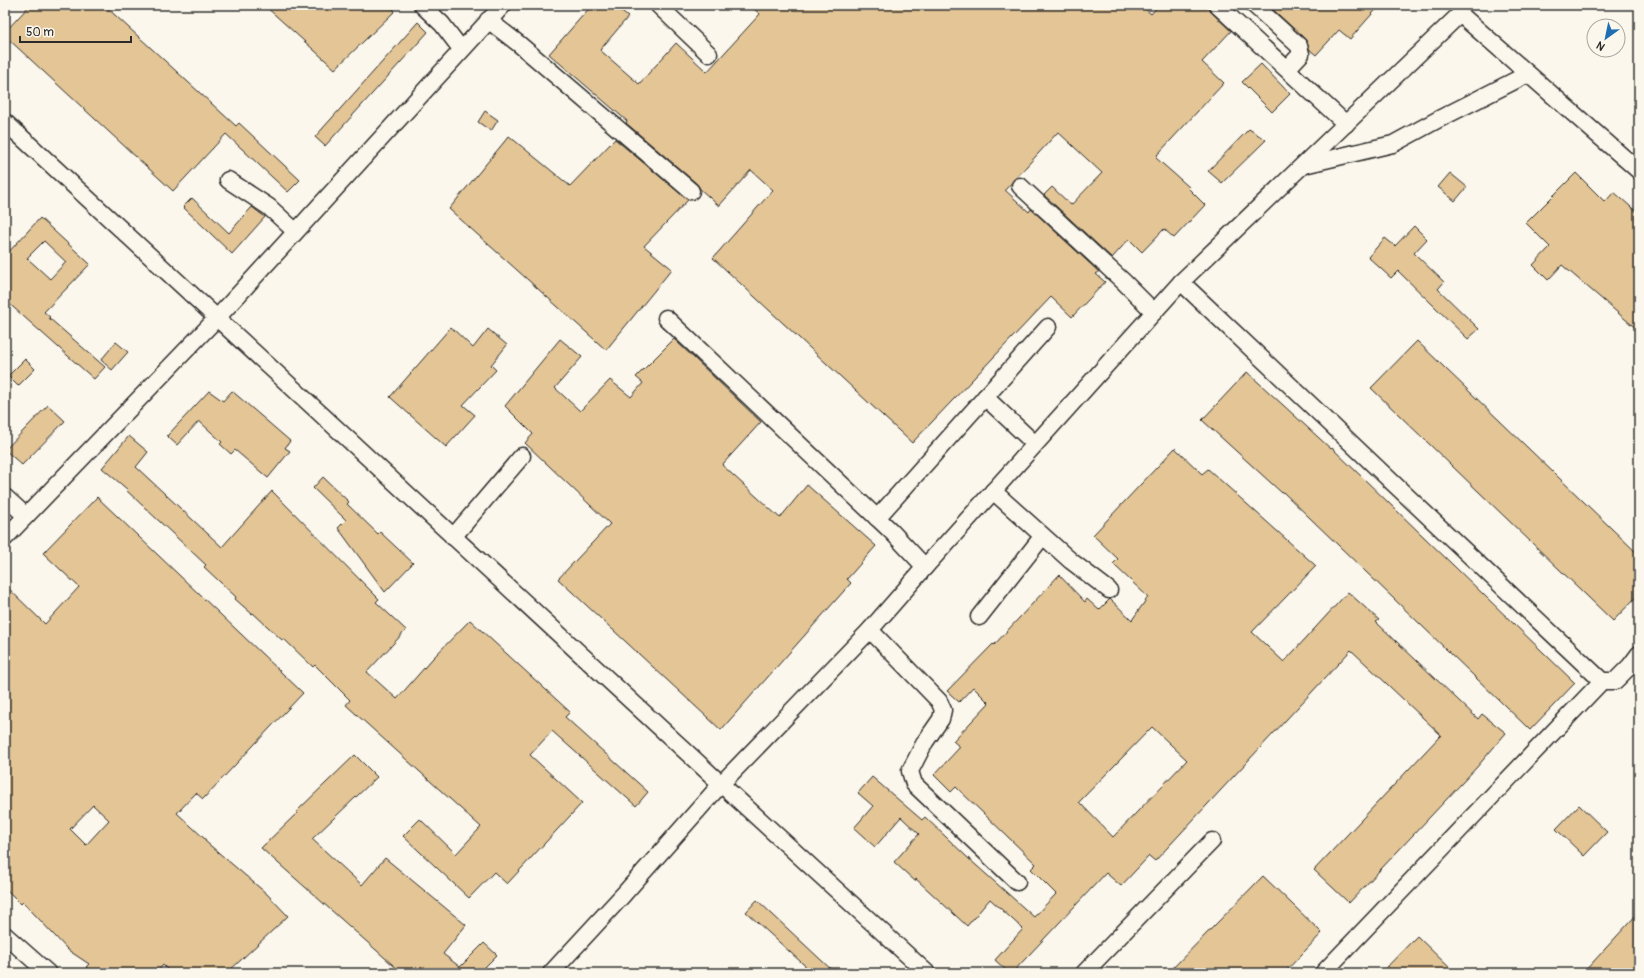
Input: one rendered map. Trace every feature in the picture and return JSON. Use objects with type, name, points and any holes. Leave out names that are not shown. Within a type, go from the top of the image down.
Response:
[{"type":"street","points":[[422,5],[442,24],[461,49]]},
{"type":"street","points":[[5,538],[217,318],[461,49],[503,5]]},
{"type":"street","points":[[658,5],[710,54]]},
{"type":"street","points":[[1217,5],[1346,124]]},
{"type":"street","points":[[1254,5],[1299,46],[1301,54],[1287,69]]},
{"type":"street","points":[[551,973],[623,896],[721,784],[870,630],[1181,282],[1346,124],[1456,9],[1639,171]]},
{"type":"street","points":[[488,20],[519,44],[691,191]]},
{"type":"street","points":[[1302,166],[1393,144],[1528,74]]},
{"type":"street","points":[[5,122],[927,973]]},
{"type":"street","points":[[228,180],[269,207],[295,231]]},
{"type":"street","points":[[1020,186],[1154,312]]},
{"type":"street","points":[[1181,282],[1602,681],[1614,681],[1630,666],[1639,654]]},
{"type":"street","points":[[666,318],[877,518],[925,567]]},
{"type":"street","points":[[877,518],[1048,327]]},
{"type":"street","points":[[985,397],[1035,444]]},
{"type":"street","points":[[453,537],[522,456]]},
{"type":"street","points":[[994,491],[1042,537],[1071,562],[1109,590]]},
{"type":"street","points":[[5,497],[26,516]]},
{"type":"street","points":[[979,617],[1042,537]]},
{"type":"street","points":[[870,630],[939,701],[943,710],[941,719],[925,742],[910,771],[914,784],[1017,882]]},
{"type":"street","points":[[1323,973],[1602,681]]},
{"type":"street","points":[[1084,973],[1212,841]]},
{"type":"street","points":[[5,935],[48,973]]},
{"type":"building","points":[[30,5],[104,5],[236,126],[239,123],[300,180],[288,192],[226,134],[173,191],[5,36],[5,32]]},
{"type":"building","points":[[264,5],[389,5],[395,11],[335,69]]},
{"type":"building","points":[[592,5],[613,5],[628,17],[600,50],[639,84],[676,43],[707,72],[760,14],[749,5],[1141,5],[1151,14],[1159,5],[1208,5],[1211,12],[1231,31],[1202,62],[1224,83],[1157,155],[1158,156],[1156,158],[1189,187],[1188,188],[1205,205],[1174,238],[1164,229],[1142,252],[1129,239],[1112,258],[1044,195],[1052,187],[1071,205],[1102,173],[1058,132],[1005,190],[1029,212],[1031,209],[1099,272],[1096,274],[1105,282],[1072,317],[1051,297],[912,443],[713,258],[773,190],[751,170],[719,206],[700,189],[697,184],[626,123],[627,121],[549,54]]},
{"type":"building","points":[[1268,5],[1380,5],[1350,39],[1339,30],[1316,55],[1310,50],[1305,39]]},
{"type":"building","points":[[418,22],[428,32],[325,146],[315,137]]},
{"type":"building","points":[[1261,64],[1290,94],[1272,112],[1242,82]]},
{"type":"building","points":[[485,111],[498,120],[491,131],[478,122]]},
{"type":"building","points":[[1249,129],[1266,140],[1222,183],[1208,171]]},
{"type":"building","points":[[509,136],[570,186],[615,139],[688,200],[644,246],[672,269],[606,350],[449,209]]},
{"type":"building","points":[[1450,173],[1467,187],[1455,201],[1438,187]]},
{"type":"building","points":[[1576,173],[1605,202],[1614,192],[1639,214],[1639,331],[1562,265],[1548,280],[1533,265],[1550,247],[1526,223]]},
{"type":"building","points":[[192,198],[229,233],[252,207],[265,217],[232,254],[183,207]]},
{"type":"building","points":[[40,218],[90,264],[44,312],[105,367],[94,379],[5,300],[5,256]],"holes":[[[44,241],[66,262],[50,279],[27,258]]]},
{"type":"building","points":[[1414,226],[1427,239],[1414,253],[1444,282],[1438,289],[1479,329],[1468,339],[1398,271],[1391,278],[1368,257],[1385,238],[1395,246]]},
{"type":"building","points":[[451,327],[473,348],[488,329],[507,345],[491,365],[496,370],[463,405],[475,415],[446,447],[390,397]]},
{"type":"building","points":[[560,339],[582,357],[555,388],[580,411],[610,380],[631,397],[643,383],[636,377],[674,339],[761,422],[722,465],[780,518],[807,485],[876,546],[847,579],[851,583],[721,730],[558,579],[610,524],[525,443],[533,434],[505,406]]},
{"type":"building","points":[[1417,341],[1639,555],[1639,594],[1613,621],[1371,388]]},
{"type":"building","points":[[116,342],[128,352],[112,370],[101,360]]},
{"type":"building","points":[[25,359],[35,369],[18,386],[8,376]]},
{"type":"building","points":[[1247,372],[1331,449],[1332,448],[1575,683],[1530,730],[1283,492],[1282,493],[1202,420]]},
{"type":"building","points":[[209,391],[223,401],[232,391],[290,441],[285,448],[290,451],[268,478],[235,450],[231,454],[220,444],[222,442],[199,421],[177,445],[167,436]]},
{"type":"building","points":[[48,405],[65,421],[22,465],[5,450]]},
{"type":"building","points":[[129,436],[148,452],[136,467],[222,547],[272,491],[379,599],[376,602],[406,630],[367,672],[397,699],[432,659],[470,620],[570,712],[565,717],[648,792],[636,806],[552,731],[530,755],[582,803],[507,884],[494,872],[469,898],[403,836],[420,819],[456,854],[481,827],[346,705],[350,700],[315,665],[313,667],[284,639],[282,640],[253,613],[252,614],[235,599],[236,597],[204,567],[206,565],[127,491],[128,490],[102,468]]},
{"type":"building","points":[[1175,448],[1202,474],[1208,469],[1316,566],[1252,632],[1284,662],[1348,592],[1379,620],[1376,622],[1478,719],[1482,714],[1506,733],[1477,767],[1349,903],[1314,870],[1441,735],[1351,650],[1155,861],[1149,856],[1121,886],[1106,873],[1012,973],[1009,973],[995,960],[1023,929],[990,899],[967,926],[916,879],[915,881],[894,862],[919,834],[901,817],[875,847],[854,828],[873,806],[858,793],[872,777],[922,820],[925,817],[1034,917],[1056,894],[1031,869],[1036,864],[956,787],[951,792],[934,775],[960,747],[953,741],[989,703],[973,687],[959,702],[947,691],[993,644],[994,645],[1059,575],[1085,602],[1087,599],[1099,610],[1110,599],[1132,620],[1148,597],[1113,564],[1118,559],[1093,535]],"holes":[[[1152,727],[1187,760],[1113,837],[1079,802]]]},
{"type":"building","points":[[323,477],[349,502],[347,504],[378,534],[380,532],[413,563],[385,592],[338,528],[346,520],[313,488]]},
{"type":"building","points":[[97,497],[303,693],[203,799],[196,793],[177,813],[206,840],[205,841],[267,894],[288,916],[227,973],[171,973],[163,965],[156,973],[93,973],[86,967],[89,964],[68,950],[23,902],[21,904],[5,888],[5,585],[45,624],[79,587],[43,553]],"holes":[[[93,805],[109,820],[86,845],[70,829]]]},
{"type":"building","points":[[355,755],[377,777],[312,839],[362,885],[385,858],[466,925],[443,954],[460,967],[484,943],[497,955],[479,973],[402,973],[261,848]]},
{"type":"building","points":[[1579,805],[1607,832],[1584,856],[1556,829]]},
{"type":"building","points":[[1263,876],[1322,933],[1284,973],[1168,973]]},
{"type":"building","points":[[757,900],[835,973],[813,973],[746,912]]},
{"type":"building","points":[[1639,912],[1639,973],[1583,973]]},
{"type":"building","points":[[1417,936],[1455,973],[1381,973]]}]
